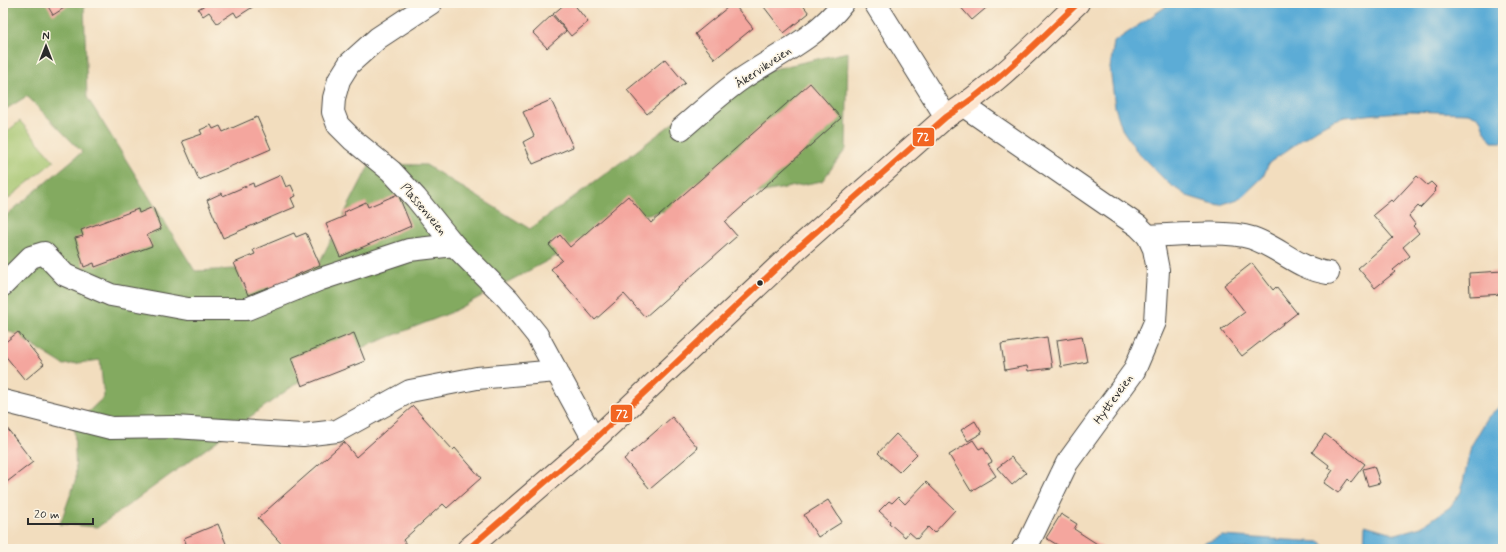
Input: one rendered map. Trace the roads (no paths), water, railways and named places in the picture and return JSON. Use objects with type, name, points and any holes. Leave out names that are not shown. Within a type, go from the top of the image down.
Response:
[{"type":"main road","points":[[468,549],[594,440],[799,247],[955,112],[1008,69],[1078,3]]},
{"type":"street","name":"Plassenveien","points":[[431,3],[378,38],[349,64],[337,86],[333,112],[338,125],[353,140],[391,171],[416,198],[454,245],[508,299],[537,335],[594,440]]},
{"type":"street","name":"Åkervikveien","points":[[680,129],[738,82],[813,34],[825,24],[843,3]]},
{"type":"street","points":[[874,3],[955,112]]},
{"type":"street","name":"Hytteveien","points":[[955,112],[1138,226],[1148,236],[1154,249],[1158,270],[1155,322],[1134,371],[1067,463],[1028,544],[1023,549]]},
{"type":"street","points":[[1148,236],[1218,234],[1241,236],[1261,242],[1316,272],[1328,273]]},
{"type":"street","points":[[3,285],[31,257],[44,252],[65,275],[111,295],[188,309],[247,310],[321,279],[410,250],[454,245]]},
{"type":"street","points":[[3,401],[111,428],[174,427],[303,435],[336,431],[410,391],[477,378],[557,372]]},
{"type":"water","points":[[1171,3],[1503,3],[1503,142],[1492,142],[1484,130],[1480,118],[1468,113],[1409,111],[1345,117],[1334,120],[1317,129],[1269,163],[1263,177],[1241,198],[1220,205],[1187,196],[1168,183],[1138,153],[1122,129],[1115,107],[1110,68],[1114,42]]},
{"type":"water","points":[[1503,405],[1503,549],[1364,549],[1365,525],[1396,534],[1421,527],[1450,507],[1461,492],[1471,446],[1488,417]]},
{"type":"water","points":[[1222,536],[1321,542],[1326,549],[1198,549],[1200,545]]}]
